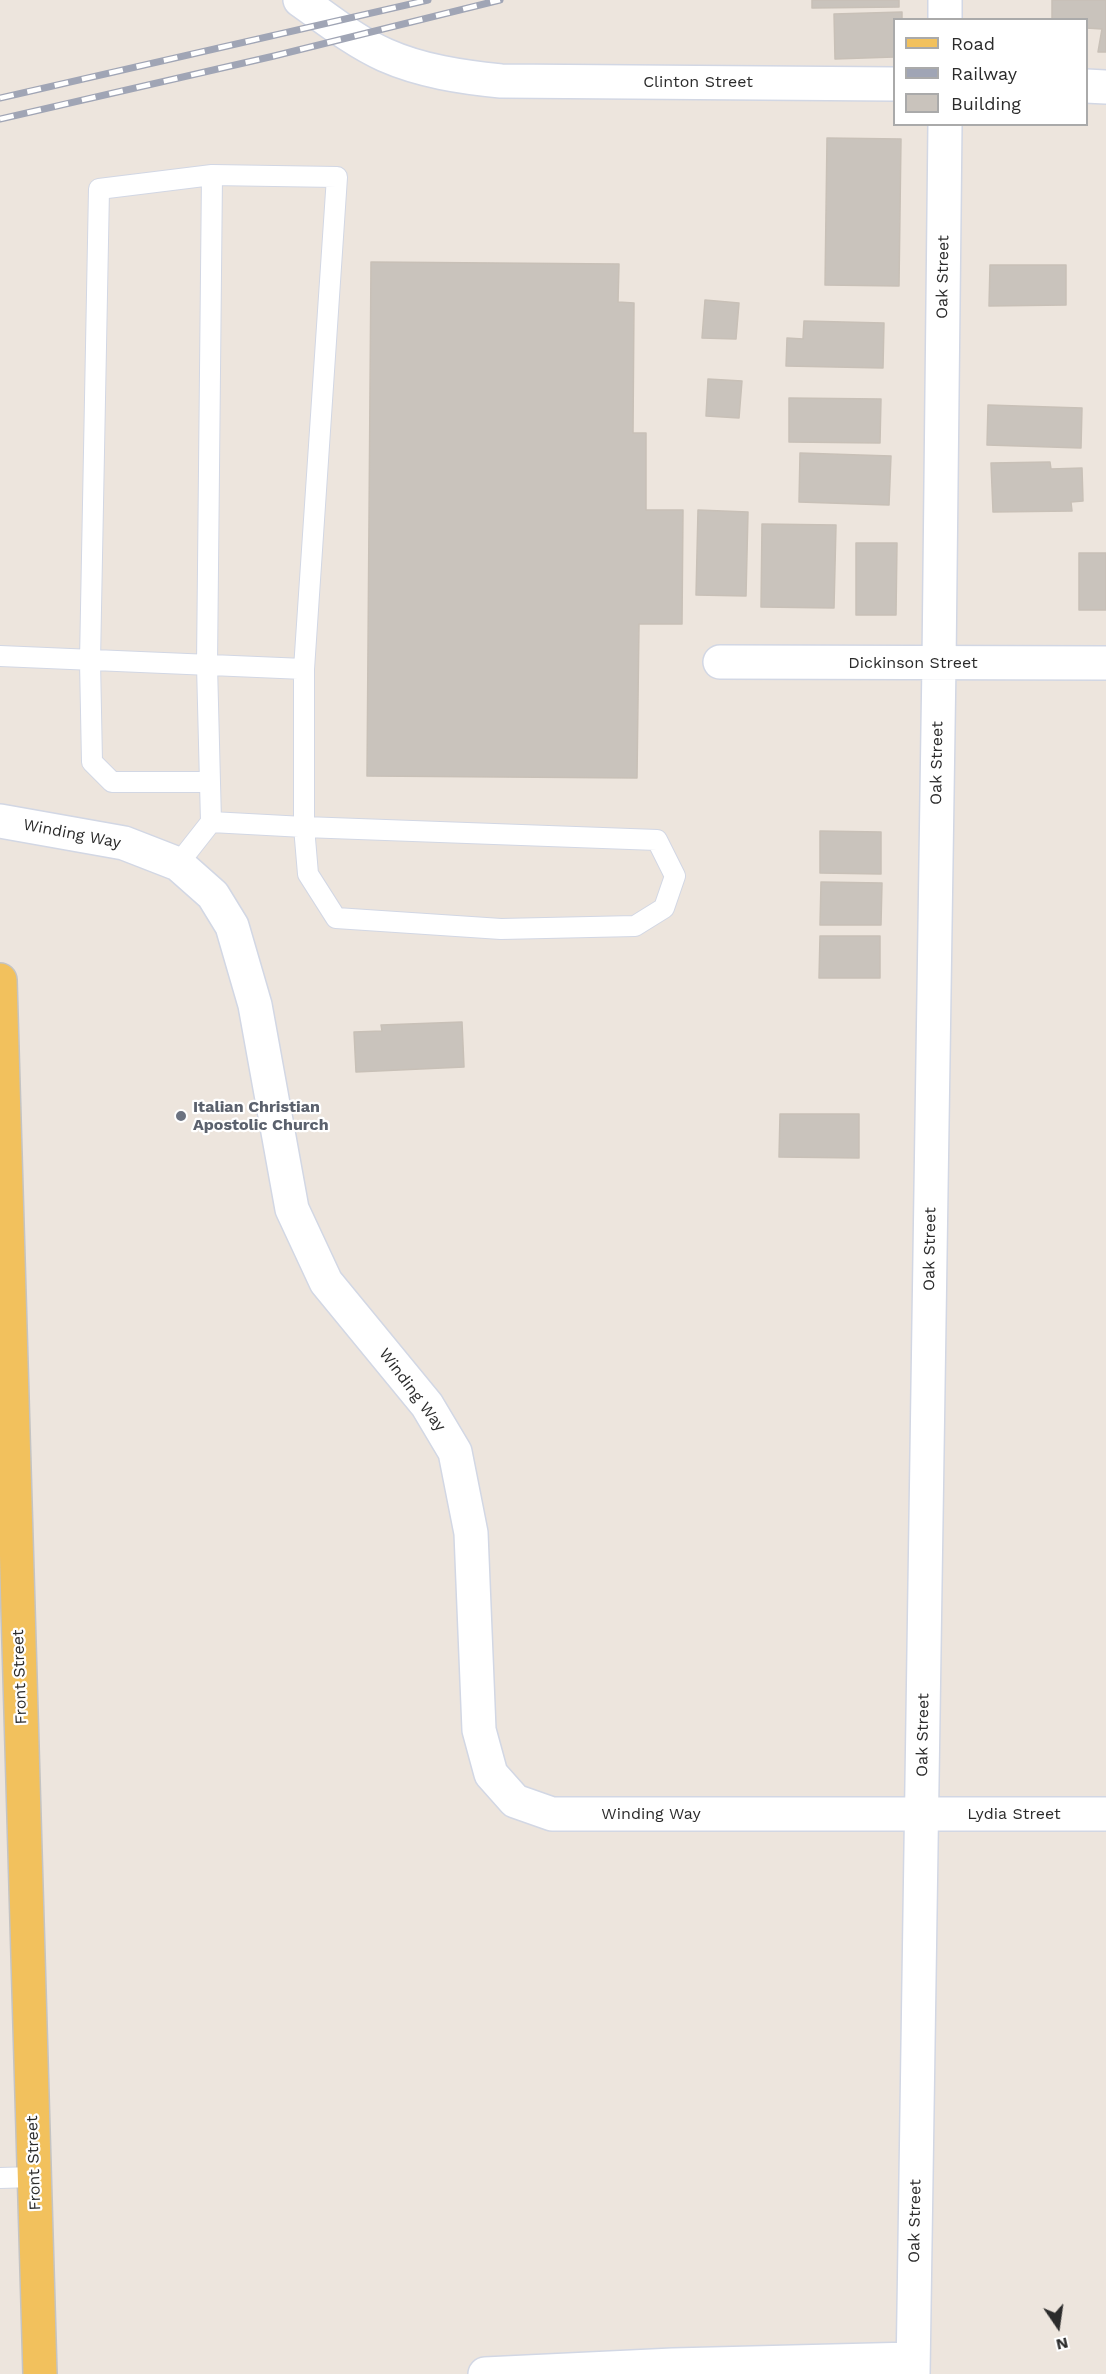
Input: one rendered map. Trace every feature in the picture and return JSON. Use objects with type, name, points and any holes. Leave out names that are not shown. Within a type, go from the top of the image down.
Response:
[{"type":"main road","name":"Front Street","points":[[0,981],[40,2374]]},
{"type":"street","name":"Clinton Street","points":[[300,0],[383,54],[432,70],[468,78],[501,81],[893,84]]},
{"type":"street","points":[[945,0],[945,18]]},
{"type":"street","points":[[1088,86],[1106,87]]},
{"type":"street","name":"Oak Street","points":[[913,2367],[945,126]]},
{"type":"street","name":"Dickinson Street","points":[[720,662],[1106,663]]},
{"type":"street","name":"Winding Way","points":[[0,821],[124,843],[178,864],[213,895],[232,926],[255,1005],[292,1209],[326,1282],[427,1405],[455,1452],[471,1533],[479,1730],[491,1774],[515,1801],[552,1814],[922,1814]]},
{"type":"street","name":"Lydia Street","points":[[922,1814],[1106,1814]]},
{"type":"street","points":[[485,2374],[673,2366],[913,2367]]},
{"type":"lane","points":[[178,864],[211,822],[207,665],[213,175]]},
{"type":"lane","points":[[210,782],[112,782],[92,762],[90,660],[99,189],[213,175],[337,177],[304,669],[304,827],[308,874],[336,918],[501,929],[635,926],[664,908],[675,876],[657,840],[304,827],[211,822]]},
{"type":"lane","points":[[0,656],[304,669]]},
{"type":"lane","points":[[0,2178],[34,2177]]},
{"type":"building","points":[[812,0],[899,0],[899,7],[812,8]]},
{"type":"building","points":[[1052,0],[1106,0],[1106,52],[1098,52],[1102,29],[1088,28],[1088,18],[1052,18]]},
{"type":"building","points":[[902,12],[902,18],[893,18],[893,57],[835,59],[834,14]]},
{"type":"building","points":[[827,138],[901,139],[899,286],[825,285]]},
{"type":"building","points":[[371,262],[619,264],[618,302],[634,303],[633,433],[646,433],[646,510],[683,510],[682,624],[639,624],[637,778],[367,776]]},
{"type":"building","points":[[990,265],[1066,265],[1066,305],[989,306]]},
{"type":"building","points":[[705,300],[739,303],[736,339],[702,338]]},
{"type":"building","points":[[804,321],[884,323],[883,368],[786,366],[787,338],[803,339]]},
{"type":"building","points":[[708,379],[742,381],[739,418],[706,416]]},
{"type":"building","points":[[789,398],[881,399],[880,443],[789,442]]},
{"type":"building","points":[[988,405],[1082,408],[1081,448],[987,445]]},
{"type":"building","points":[[800,453],[891,456],[889,505],[799,502]]},
{"type":"building","points":[[1050,462],[1051,469],[1082,468],[1083,501],[1071,502],[1072,511],[993,512],[991,463]]},
{"type":"building","points":[[698,510],[748,512],[746,596],[696,595]]},
{"type":"building","points":[[762,524],[836,525],[834,608],[761,607]]},
{"type":"building","points":[[856,543],[897,543],[896,615],[856,615]]},
{"type":"building","points":[[1079,553],[1106,553],[1106,610],[1079,610]]},
{"type":"building","points":[[820,831],[881,832],[881,874],[820,873]]},
{"type":"building","points":[[821,882],[882,883],[881,925],[820,925]]},
{"type":"building","points":[[820,936],[880,936],[880,978],[819,978]]},
{"type":"building","points":[[462,1022],[464,1067],[356,1072],[354,1032],[382,1031],[381,1025]]},
{"type":"building","points":[[780,1114],[859,1114],[859,1158],[779,1157]]},
{"type":"railway","points":[[0,98],[428,0]]},
{"type":"railway","points":[[0,119],[274,56],[500,0]]},
{"type":"place","name":"Italian Christian Apostolic Church","points":[[181,1116]]}]
